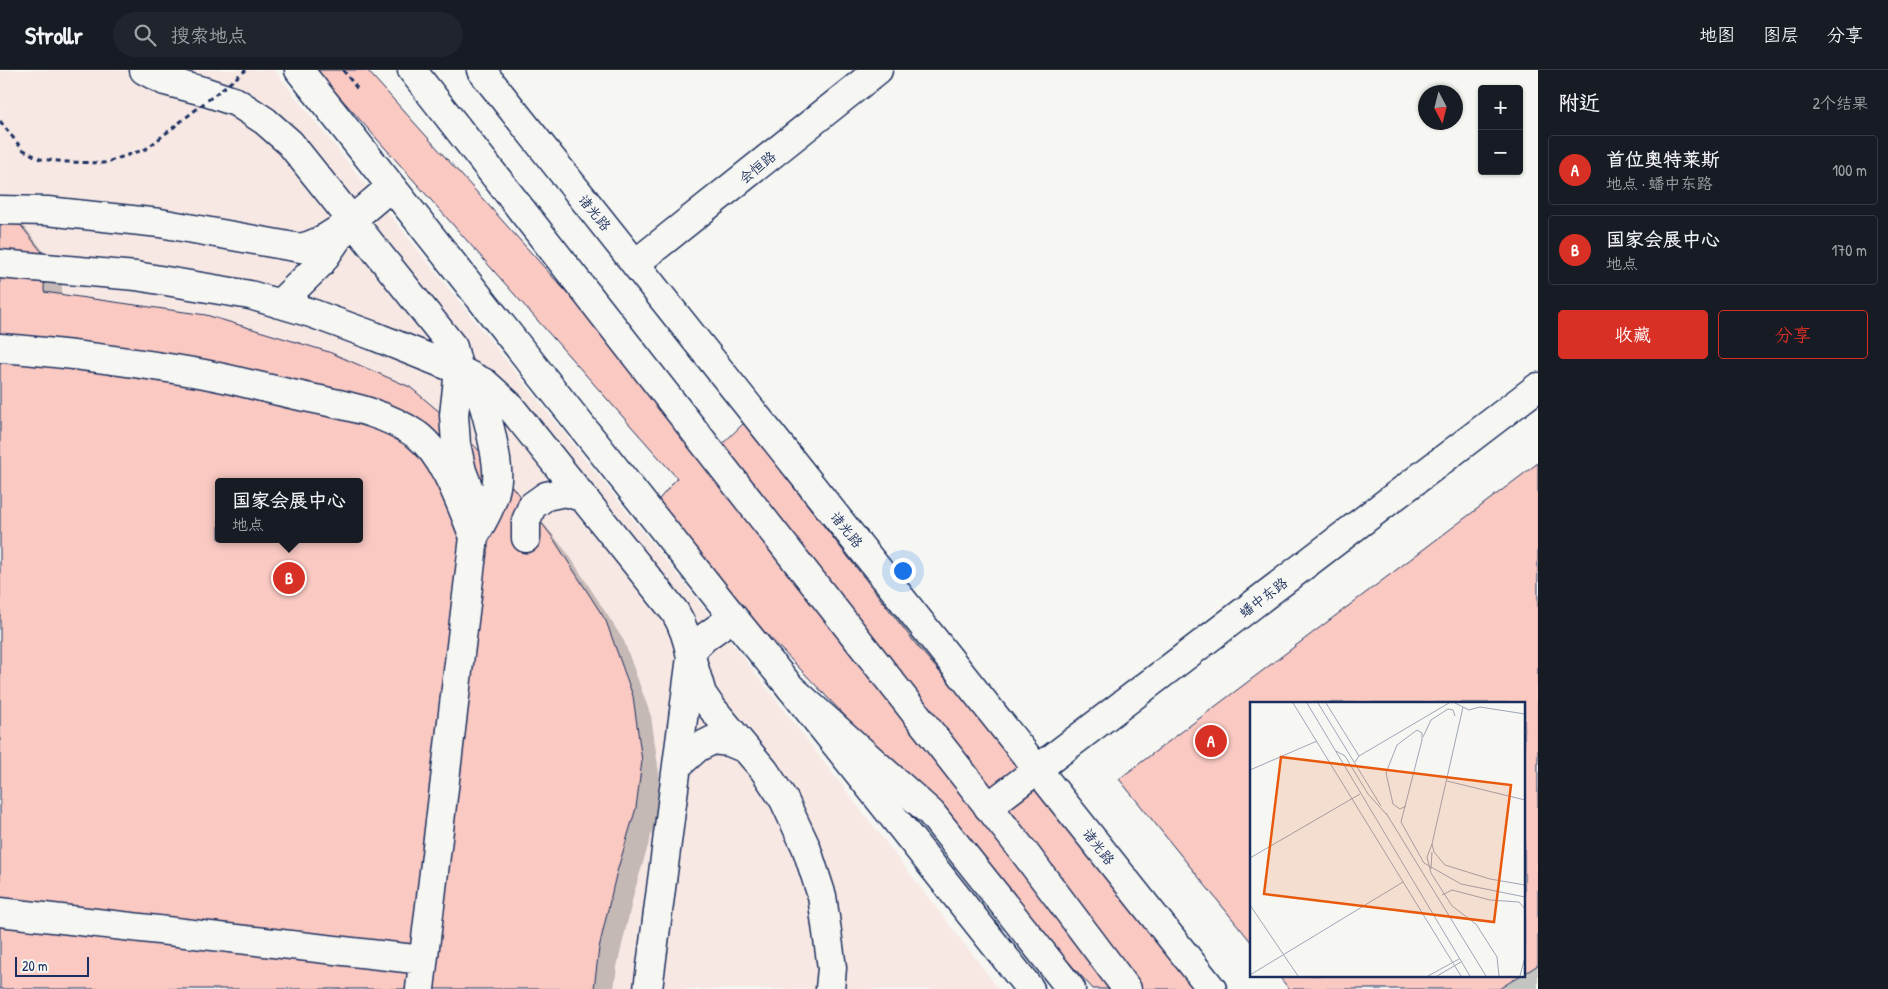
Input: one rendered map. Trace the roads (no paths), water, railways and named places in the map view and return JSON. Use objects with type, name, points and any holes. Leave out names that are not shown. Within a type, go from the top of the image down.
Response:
[{"type":"main road","points":[[144,70],[165,81],[204,90],[236,102],[265,120],[290,143],[352,218],[453,347],[459,370],[454,415],[456,444],[462,471],[475,505],[474,537],[420,989]]},
{"type":"main road","points":[[299,70],[1030,989]]},
{"type":"main road","points":[[412,70],[988,807],[1127,989]]},
{"type":"main road","name":"诸光路","points":[[481,70],[1212,989]]},
{"type":"main road","name":"会恒路","points":[[636,263],[878,70]]},
{"type":"main road","points":[[0,210],[47,211],[160,223],[300,248],[314,245],[329,237],[391,187]]},
{"type":"main road","points":[[279,304],[320,264],[352,218]]},
{"type":"main road","points":[[0,264],[136,276],[250,295],[310,313],[374,336],[459,370],[485,383],[508,404],[676,612],[684,627],[702,694],[764,770],[784,800],[806,847],[822,896],[832,968],[830,989]]},
{"type":"main road","points":[[0,348],[60,353],[201,374],[366,411],[397,423],[419,437],[436,457],[454,486],[474,537]]},
{"type":"main road","points":[[459,370],[475,385],[484,409],[494,447],[497,480],[490,510],[474,537]]},
{"type":"main road","name":"蟠中东路","points":[[988,807],[1538,387]]},
{"type":"main road","points":[[526,538],[526,521],[532,506],[546,496],[565,492],[584,498]]},
{"type":"main road","points":[[648,989],[691,657],[695,647],[704,638],[733,617]]},
{"type":"main road","points":[[791,688],[931,813],[1072,989]]},
{"type":"main road","points":[[677,766],[697,748],[713,740],[729,742],[746,749]]},
{"type":"main road","points":[[0,912],[423,960]]},
{"type":"place","name":"国家会展中心","points":[[289,578]]},
{"type":"place","name":"首位奥特莱斯","points":[[1211,741]]}]
